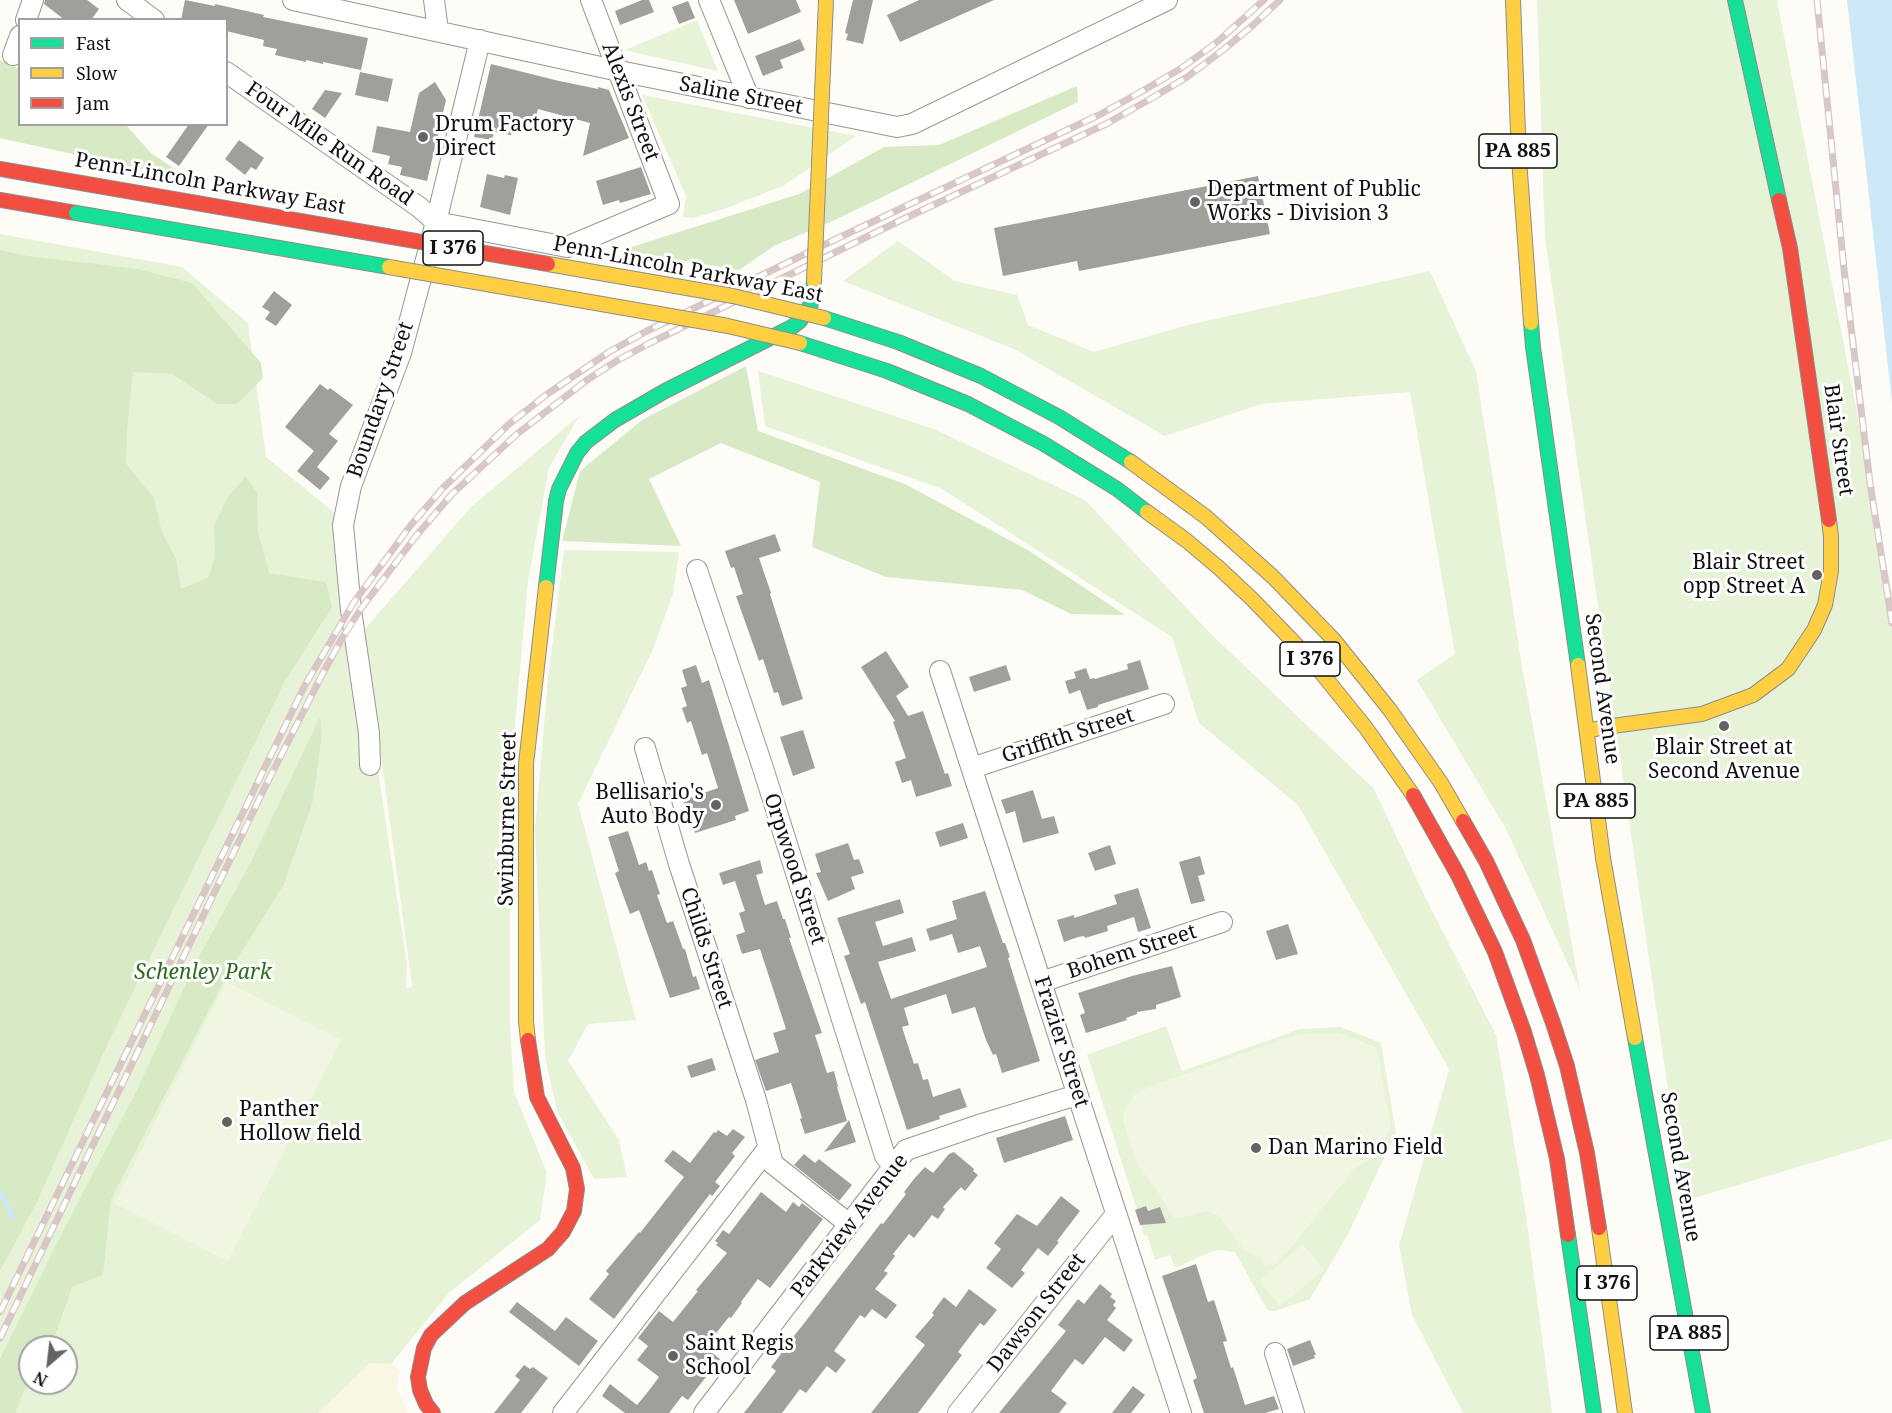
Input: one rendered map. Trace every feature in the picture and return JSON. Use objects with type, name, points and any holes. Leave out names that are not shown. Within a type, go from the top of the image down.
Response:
[{"type":"main road","name":"Swinburne Street","points":[[433,1413],[420,1390],[418,1377],[424,1348],[431,1335],[465,1303],[548,1249],[563,1232],[574,1211],[577,1189],[573,1168],[537,1097],[526,1021],[526,764],[559,489],[577,453],[586,442],[615,420],[665,391],[792,327],[800,321],[811,304],[814,281],[826,0]]},
{"type":"main road","name":"Second Avenue","points":[[1513,0],[1519,159],[1533,347],[1603,858],[1703,1413]]},
{"type":"main road","name":"Blair Street","points":[[1587,731],[1702,714],[1753,695],[1788,669],[1814,630],[1825,605],[1831,572],[1831,537],[1790,248],[1735,0]]},
{"type":"main road","name":"Penn-Lincoln Parkway East","points":[[0,169],[733,296],[824,318],[898,342],[950,363],[1020,396],[1098,440],[1171,490],[1223,531],[1273,577],[1334,640],[1416,746],[1441,783],[1486,861],[1523,940],[1567,1066],[1587,1153],[1625,1413]]},
{"type":"main road","name":"I 376","points":[[0,200],[728,326],[800,343],[887,370],[968,404],[1044,444],[1117,489],[1187,541],[1252,599],[1311,660],[1366,728],[1415,799],[1458,875],[1495,952],[1538,1074],[1557,1159],[1594,1413]]},
{"type":"main road","points":[[1587,1153],[1618,1265]]},
{"type":"street","points":[[27,18],[33,0]]},
{"type":"street","points":[[127,0],[151,18]]},
{"type":"street","name":"Saline Street","points":[[293,0],[619,71],[897,127],[912,124],[1167,0]]},
{"type":"street","points":[[434,0],[438,30]]},
{"type":"street","name":"Alexis Street","points":[[591,0],[669,204]]},
{"type":"street","points":[[709,0],[748,98]]},
{"type":"street","name":"Boundary Street","points":[[370,765],[369,733],[351,610],[343,525],[351,486],[401,353],[436,222],[480,40]]},
{"type":"street","name":"Four Mile Run Road","points":[[228,73],[419,207],[436,222],[567,247],[669,204]]},
{"type":"street","name":"Orpwood Street","points":[[698,570],[885,1156],[894,1166]]},
{"type":"street","name":"Frazier Street","points":[[940,671],[1181,1413]]},
{"type":"street","name":"Griffith Street","points":[[972,768],[1164,704]]},
{"type":"street","name":"Childs Street","points":[[645,748],[679,864],[756,1100],[773,1164],[849,1224]]},
{"type":"street","name":"Bohem Street","points":[[1041,982],[1222,922]]},
{"type":"street","name":"Parkview Avenue","points":[[704,1413],[906,1150],[1077,1095]]},
{"type":"street","points":[[563,1413],[769,1147]]},
{"type":"street","name":"Dawson Street","points":[[958,1413],[1116,1214]]},
{"type":"street","points":[[1275,1353],[1294,1413]]},
{"type":"shaded area","points":[[370,1362],[391,1364],[400,1370],[397,1387],[408,1413],[318,1413]]},
{"type":"green space","points":[[1537,0],[1777,0],[1892,593],[1892,1139],[1684,1201],[1545,238]]},
{"type":"green space","points":[[697,20],[718,71],[624,50],[625,50]]},
{"type":"green space","points":[[0,60],[18,69],[18,126],[127,126],[151,153],[191,180],[0,138]]},
{"type":"green space","points":[[1077,86],[1078,102],[837,219],[774,246],[739,270],[622,250],[799,194],[884,147],[939,145]]},
{"type":"green space","points":[[642,95],[856,136],[783,186],[721,210],[693,218],[683,217],[686,196]]},
{"type":"green space","name":"Schenley Park","points":[[0,234],[182,267],[248,323],[266,457],[336,514],[340,596],[376,757],[407,964],[406,989],[412,986],[364,630],[471,507],[579,416],[549,468],[528,581],[510,779],[510,1025],[514,1092],[547,1173],[540,1220],[449,1293],[391,1364],[370,1363],[318,1413],[0,1413]]},
{"type":"green space","points":[[898,241],[955,281],[1017,295],[1028,325],[1094,352],[1184,326],[1430,271],[1476,371],[1521,660],[1580,990],[1506,829],[1417,680],[1455,654],[1410,392],[1261,404],[1165,436],[1014,349],[843,281]]},
{"type":"green space","points":[[0,250],[28,256],[138,269],[192,283],[261,363],[263,378],[237,404],[217,404],[172,374],[133,372],[126,464],[154,498],[162,532],[176,559],[181,589],[209,577],[215,555],[214,526],[227,498],[246,476],[257,493],[258,532],[269,573],[326,582],[332,607],[285,681],[108,1043],[37,1202],[0,1271]]},
{"type":"green space","points":[[746,366],[758,431],[905,484],[1026,549],[1125,615],[1071,614],[1022,590],[886,577],[812,547],[820,482],[721,443],[649,479],[681,546],[562,541],[580,471],[642,420]]},
{"type":"green space","points":[[758,371],[934,429],[1085,500],[1209,632],[1374,789],[1427,901],[1496,1035],[1526,1215],[1552,1413],[1463,1413],[1412,1315],[1399,1246],[1449,1069],[1298,805],[1199,723],[1172,637],[942,489],[765,426]]},
{"type":"green space","points":[[564,550],[679,552],[673,594],[653,649],[578,804],[636,1020],[588,1024],[568,1061],[619,1140],[627,1177],[594,1179],[557,1111],[545,1057],[535,829],[548,679]]},
{"type":"green space","points":[[320,717],[322,733],[313,801],[284,884],[226,977],[111,1199],[103,1275],[72,1287],[55,1335],[18,1335],[18,1395],[22,1395],[15,1413],[0,1413],[0,1359],[63,1231],[136,1092],[197,960],[250,864]]},
{"type":"green space","name":"Panther Hollow field","points":[[226,982],[341,1040],[228,1261],[114,1203]]},
{"type":"green space","name":"Dan Marino Field","points":[[1166,1026],[1182,1071],[1300,1029],[1341,1027],[1381,1043],[1396,1133],[1347,1236],[1310,1299],[1270,1311],[1266,1308],[1235,1252],[1213,1251],[1175,1268],[1170,1255],[1155,1260],[1147,1235],[1144,1236],[1087,1055]]},
{"type":"green space","name":"Dan Marino Field","points":[[1339,1033],[1377,1048],[1391,1128],[1377,1155],[1355,1168],[1277,1264],[1265,1265],[1259,1255],[1255,1256],[1243,1249],[1218,1215],[1206,1211],[1175,1218],[1170,1214],[1138,1165],[1129,1142],[1123,1119],[1125,1109],[1134,1095],[1151,1086],[1299,1034]]},
{"type":"green space","points":[[1303,1244],[1324,1270],[1280,1306],[1259,1281]]},
{"type":"water","points":[[1847,0],[1892,0],[1892,403]]},
{"type":"building","points":[[45,0],[87,0],[99,9],[92,18],[62,18],[44,4]]},
{"type":"building","points":[[185,0],[215,6],[215,4],[264,15],[263,17],[368,38],[361,70],[275,55],[277,49],[263,46],[264,40],[228,31],[228,18],[181,18]]},
{"type":"building","points":[[642,0],[649,0],[654,12],[620,25],[615,11]]},
{"type":"building","points":[[734,0],[796,0],[801,12],[748,34]]},
{"type":"building","points":[[853,0],[873,0],[863,44],[846,40],[848,34],[845,33]]},
{"type":"building","points":[[919,0],[994,0],[900,42],[887,15]]},
{"type":"building","points":[[688,1],[695,18],[679,24],[672,7]]},
{"type":"building","points":[[800,39],[805,50],[780,60],[783,68],[763,76],[755,56]]},
{"type":"building","points":[[491,64],[559,81],[609,90],[629,138],[583,156],[590,123],[538,109],[534,125],[514,121],[511,135],[494,132],[492,140],[474,137]]},
{"type":"building","points":[[360,72],[393,79],[388,102],[355,95]]},
{"type":"building","name":"Drum Factory Direct","points":[[435,82],[446,100],[427,181],[400,175],[402,167],[388,164],[390,156],[372,152],[377,126],[410,132],[419,93]]},
{"type":"building","points":[[325,90],[342,93],[325,118],[312,109]]},
{"type":"building","points":[[188,126],[208,126],[179,166],[166,157]]},
{"type":"building","points":[[239,140],[264,158],[256,170],[251,167],[245,175],[225,159]]},
{"type":"building","points":[[641,167],[651,194],[620,203],[619,200],[603,205],[596,181]]},
{"type":"building","points":[[487,174],[518,178],[510,215],[480,207]]},
{"type":"building","name":"Department of Public Works - Division 3","points":[[1258,176],[1270,234],[1079,271],[1077,261],[1003,276],[994,228]]},
{"type":"building","points":[[274,291],[292,305],[276,326],[265,319],[270,312],[262,307]]},
{"type":"building","points":[[320,384],[328,390],[330,388],[353,405],[329,434],[338,441],[317,467],[330,478],[320,490],[297,471],[314,451],[285,427]]},
{"type":"building","points":[[775,534],[781,551],[759,558],[803,699],[782,706],[778,692],[774,693],[763,659],[759,661],[736,596],[743,594],[734,567],[731,568],[725,551]]},
{"type":"building","points":[[886,651],[909,687],[896,696],[908,716],[923,711],[945,774],[948,773],[952,786],[916,797],[911,780],[902,783],[895,762],[906,758],[893,722],[895,721],[861,667]]},
{"type":"building","points":[[1140,660],[1149,689],[1087,710],[1080,690],[1069,694],[1065,681],[1076,678],[1074,672],[1086,668],[1090,679],[1095,679],[1128,669],[1127,664]]},
{"type":"building","points":[[696,665],[702,683],[709,680],[749,811],[735,816],[736,820],[695,833],[683,800],[718,788],[707,753],[702,755],[691,721],[687,723],[682,708],[687,706],[681,688],[687,686],[682,670]]},
{"type":"building","points":[[1006,665],[1011,680],[974,692],[969,677]]},
{"type":"building","points":[[803,730],[815,768],[793,776],[780,737]]},
{"type":"building","points":[[1033,790],[1042,819],[1054,816],[1059,833],[1023,843],[1015,811],[1006,814],[1001,800]]},
{"type":"building","points":[[963,823],[968,838],[940,847],[935,832]]},
{"type":"building","points":[[628,831],[639,865],[646,862],[649,871],[652,870],[660,894],[657,895],[667,923],[673,921],[683,949],[685,949],[693,977],[696,976],[700,989],[670,998],[639,910],[630,914],[615,873],[619,871],[608,837]]},
{"type":"building","points":[[848,843],[854,860],[859,859],[864,873],[851,877],[855,889],[828,901],[816,873],[821,872],[815,854]]},
{"type":"building","points":[[1110,845],[1116,864],[1095,871],[1088,853]]},
{"type":"building","points":[[1200,856],[1205,874],[1198,876],[1205,901],[1191,904],[1179,862]]},
{"type":"building","points":[[760,860],[763,873],[756,875],[765,905],[777,901],[783,919],[785,919],[791,938],[789,938],[822,1033],[815,1035],[827,1073],[834,1071],[847,1121],[805,1134],[791,1083],[766,1091],[755,1060],[779,1052],[773,1033],[786,1029],[760,949],[742,954],[736,935],[745,932],[739,913],[745,911],[735,881],[723,885],[719,873]]},
{"type":"building","points":[[1138,888],[1151,928],[1138,932],[1134,917],[1107,926],[1108,931],[1064,942],[1057,920],[1074,915],[1074,918],[1117,904],[1114,895]]},
{"type":"building","points":[[985,891],[1010,957],[1008,958],[1040,1061],[1002,1073],[996,1054],[993,1055],[986,1040],[975,1007],[952,1014],[946,994],[904,1008],[909,1025],[902,1027],[914,1064],[918,1063],[923,1080],[928,1079],[933,1097],[960,1088],[967,1107],[907,1130],[865,1002],[861,1004],[844,956],[850,954],[837,918],[900,899],[904,913],[875,922],[883,946],[912,937],[916,951],[878,962],[891,999],[987,967],[980,946],[958,953],[952,934],[930,941],[926,929],[957,919],[952,901]]},
{"type":"building","points":[[1288,924],[1298,954],[1276,960],[1266,931]]},
{"type":"building","points":[[1172,966],[1181,997],[1156,1005],[1156,1009],[1137,1012],[1126,1018],[1127,1020],[1086,1033],[1080,1015],[1085,1013],[1078,993]]},
{"type":"building","points":[[712,1058],[716,1070],[691,1078],[687,1066]]},
{"type":"building","points":[[1065,1116],[1073,1140],[1004,1163],[996,1138]]},
{"type":"building","points":[[849,1120],[856,1142],[824,1152]]},
{"type":"building","points":[[733,1129],[745,1137],[732,1153],[735,1156],[715,1182],[720,1186],[712,1196],[710,1194],[614,1319],[589,1299],[609,1274],[606,1271],[640,1233],[684,1177],[664,1161],[673,1150],[690,1163],[714,1132],[718,1130],[727,1136]]},
{"type":"building","points":[[954,1152],[978,1175],[965,1191],[961,1187],[943,1207],[945,1209],[938,1219],[932,1215],[914,1238],[909,1234],[893,1254],[895,1256],[884,1271],[888,1273],[875,1289],[897,1305],[886,1319],[872,1309],[865,1318],[860,1315],[834,1351],[846,1360],[836,1373],[827,1366],[806,1393],[800,1389],[782,1413],[744,1413],[776,1371],[771,1367],[780,1353],[881,1223],[883,1224],[906,1194],[904,1192],[914,1179],[925,1167],[933,1173],[949,1154]]},
{"type":"building","points":[[804,1154],[815,1163],[819,1159],[852,1185],[839,1201],[794,1165]]},
{"type":"building","points":[[761,1192],[786,1212],[793,1202],[799,1207],[802,1203],[823,1219],[770,1288],[758,1279],[731,1318],[729,1317],[705,1347],[720,1359],[688,1400],[682,1396],[669,1413],[625,1413],[602,1396],[610,1384],[637,1405],[647,1393],[659,1377],[637,1360],[648,1346],[638,1338],[659,1311],[673,1322],[727,1253],[716,1245],[718,1243],[715,1241],[723,1230],[729,1234]]},
{"type":"building","points":[[1061,1196],[1080,1211],[1048,1256],[1038,1248],[1021,1270],[1025,1273],[1012,1288],[986,1268],[1001,1249],[994,1243],[1017,1214],[1037,1226]]},
{"type":"building","points":[[1146,1206],[1148,1211],[1160,1207],[1166,1223],[1140,1225],[1135,1210]]},
{"type":"building","points":[[1196,1264],[1208,1302],[1214,1300],[1227,1341],[1223,1342],[1245,1405],[1274,1396],[1279,1409],[1265,1413],[1204,1413],[1193,1380],[1197,1378],[1162,1276]]},
{"type":"building","points":[[1100,1284],[1112,1294],[1110,1297],[1116,1301],[1113,1305],[1116,1308],[1107,1320],[1133,1340],[1124,1352],[1105,1337],[1083,1365],[1075,1359],[1051,1391],[1067,1403],[1059,1413],[999,1413],[1066,1331],[1058,1325],[1078,1299],[1084,1304]]},
{"type":"building","points":[[969,1289],[997,1310],[984,1326],[980,1323],[958,1352],[962,1355],[918,1413],[871,1413],[925,1345],[915,1337],[934,1315],[932,1313],[944,1297],[956,1307]]},
{"type":"building","points":[[517,1302],[555,1331],[566,1317],[598,1341],[579,1366],[509,1312]]},
{"type":"building","points":[[1310,1340],[1315,1358],[1293,1366],[1287,1349]]},
{"type":"building","points":[[524,1365],[530,1369],[533,1367],[548,1378],[521,1413],[494,1413],[520,1380],[515,1376]]},
{"type":"building","points":[[1133,1386],[1145,1395],[1131,1413],[1112,1413]]},
{"type":"waterway","points":[[0,1192],[13,1217]]},
{"type":"railway","points":[[0,1312],[305,685],[354,602],[411,525],[443,488],[508,425],[546,395],[609,352],[645,332],[834,240],[1101,114],[1180,69],[1216,43],[1264,0]]},
{"type":"railway","points":[[0,1338],[267,783],[322,675],[360,610],[416,536],[452,494],[517,434],[587,380],[618,360],[895,223],[1106,124],[1187,77],[1252,26],[1280,0]]},
{"type":"railway","points":[[1817,0],[1844,269],[1870,483],[1892,623]]},
{"type":"traffic: fast","points":[[1735,0],[1779,200]]},
{"type":"traffic: fast","points":[[76,213],[389,267]]},
{"type":"traffic: fast","points":[[546,587],[559,489],[577,453],[586,442],[615,420],[665,391],[792,327],[800,321],[811,304],[814,281]]},
{"type":"traffic: fast","points":[[824,318],[898,342],[981,376],[1059,417],[1131,462]]},
{"type":"traffic: fast","points":[[1531,323],[1578,665]]},
{"type":"traffic: fast","points":[[800,343],[887,371],[968,404],[1044,444],[1117,489],[1147,512]]},
{"type":"traffic: fast","points":[[1635,1038],[1703,1413]]},
{"type":"traffic: fast","points":[[1568,1235],[1594,1413]]},
{"type":"traffic: slow","points":[[814,281],[826,0]]},
{"type":"traffic: slow","points":[[1513,0],[1519,159],[1531,323]]},
{"type":"traffic: slow","points":[[548,264],[733,296],[824,318]]},
{"type":"traffic: slow","points":[[389,267],[728,326],[800,343]]},
{"type":"traffic: slow","points":[[1131,462],[1206,517],[1273,577],[1334,640],[1390,710],[1441,783],[1463,821]]},
{"type":"traffic: slow","points":[[1147,512],[1219,568],[1311,660],[1366,728],[1413,795]]},
{"type":"traffic: slow","points":[[1587,731],[1702,714],[1753,695],[1788,669],[1814,630],[1825,605],[1831,571],[1829,520]]},
{"type":"traffic: slow","points":[[528,1040],[526,1021],[526,764],[546,587]]},
{"type":"traffic: slow","points":[[1578,665],[1603,858],[1635,1038]]},
{"type":"traffic: slow","points":[[1599,1228],[1625,1413]]},
{"type":"traffic: jam","points":[[0,169],[81,183]]},
{"type":"traffic: jam","points":[[81,183],[548,264]]},
{"type":"traffic: jam","points":[[0,200],[76,213]]},
{"type":"traffic: jam","points":[[1779,200],[1790,248],[1829,520]]},
{"type":"traffic: jam","points":[[1413,795],[1458,875],[1495,952],[1524,1032],[1557,1159],[1568,1235]]},
{"type":"traffic: jam","points":[[1463,821],[1486,861],[1523,940],[1553,1023],[1567,1066],[1587,1153],[1599,1228]]},
{"type":"traffic: jam","points":[[433,1413],[420,1390],[418,1377],[424,1348],[431,1335],[465,1303],[548,1249],[563,1232],[574,1211],[577,1189],[573,1168],[537,1097],[528,1040]]},
{"type":"place","name":"Drum Factory Direct","points":[[423,137]]},
{"type":"place","name":"Department of Public Works - Division 3","points":[[1195,202]]},
{"type":"place","name":"Blair Street opp Street A","points":[[1817,575]]},
{"type":"place","name":"Blair Street at Second Avenue","points":[[1724,726]]},
{"type":"place","name":"Bellisario's Auto Body","points":[[716,805]]},
{"type":"place","name":"Panther Hollow field","points":[[227,1122]]},
{"type":"place","name":"Dan Marino Field","points":[[1256,1148]]},
{"type":"place","name":"Saint Regis School","points":[[673,1356]]}]
